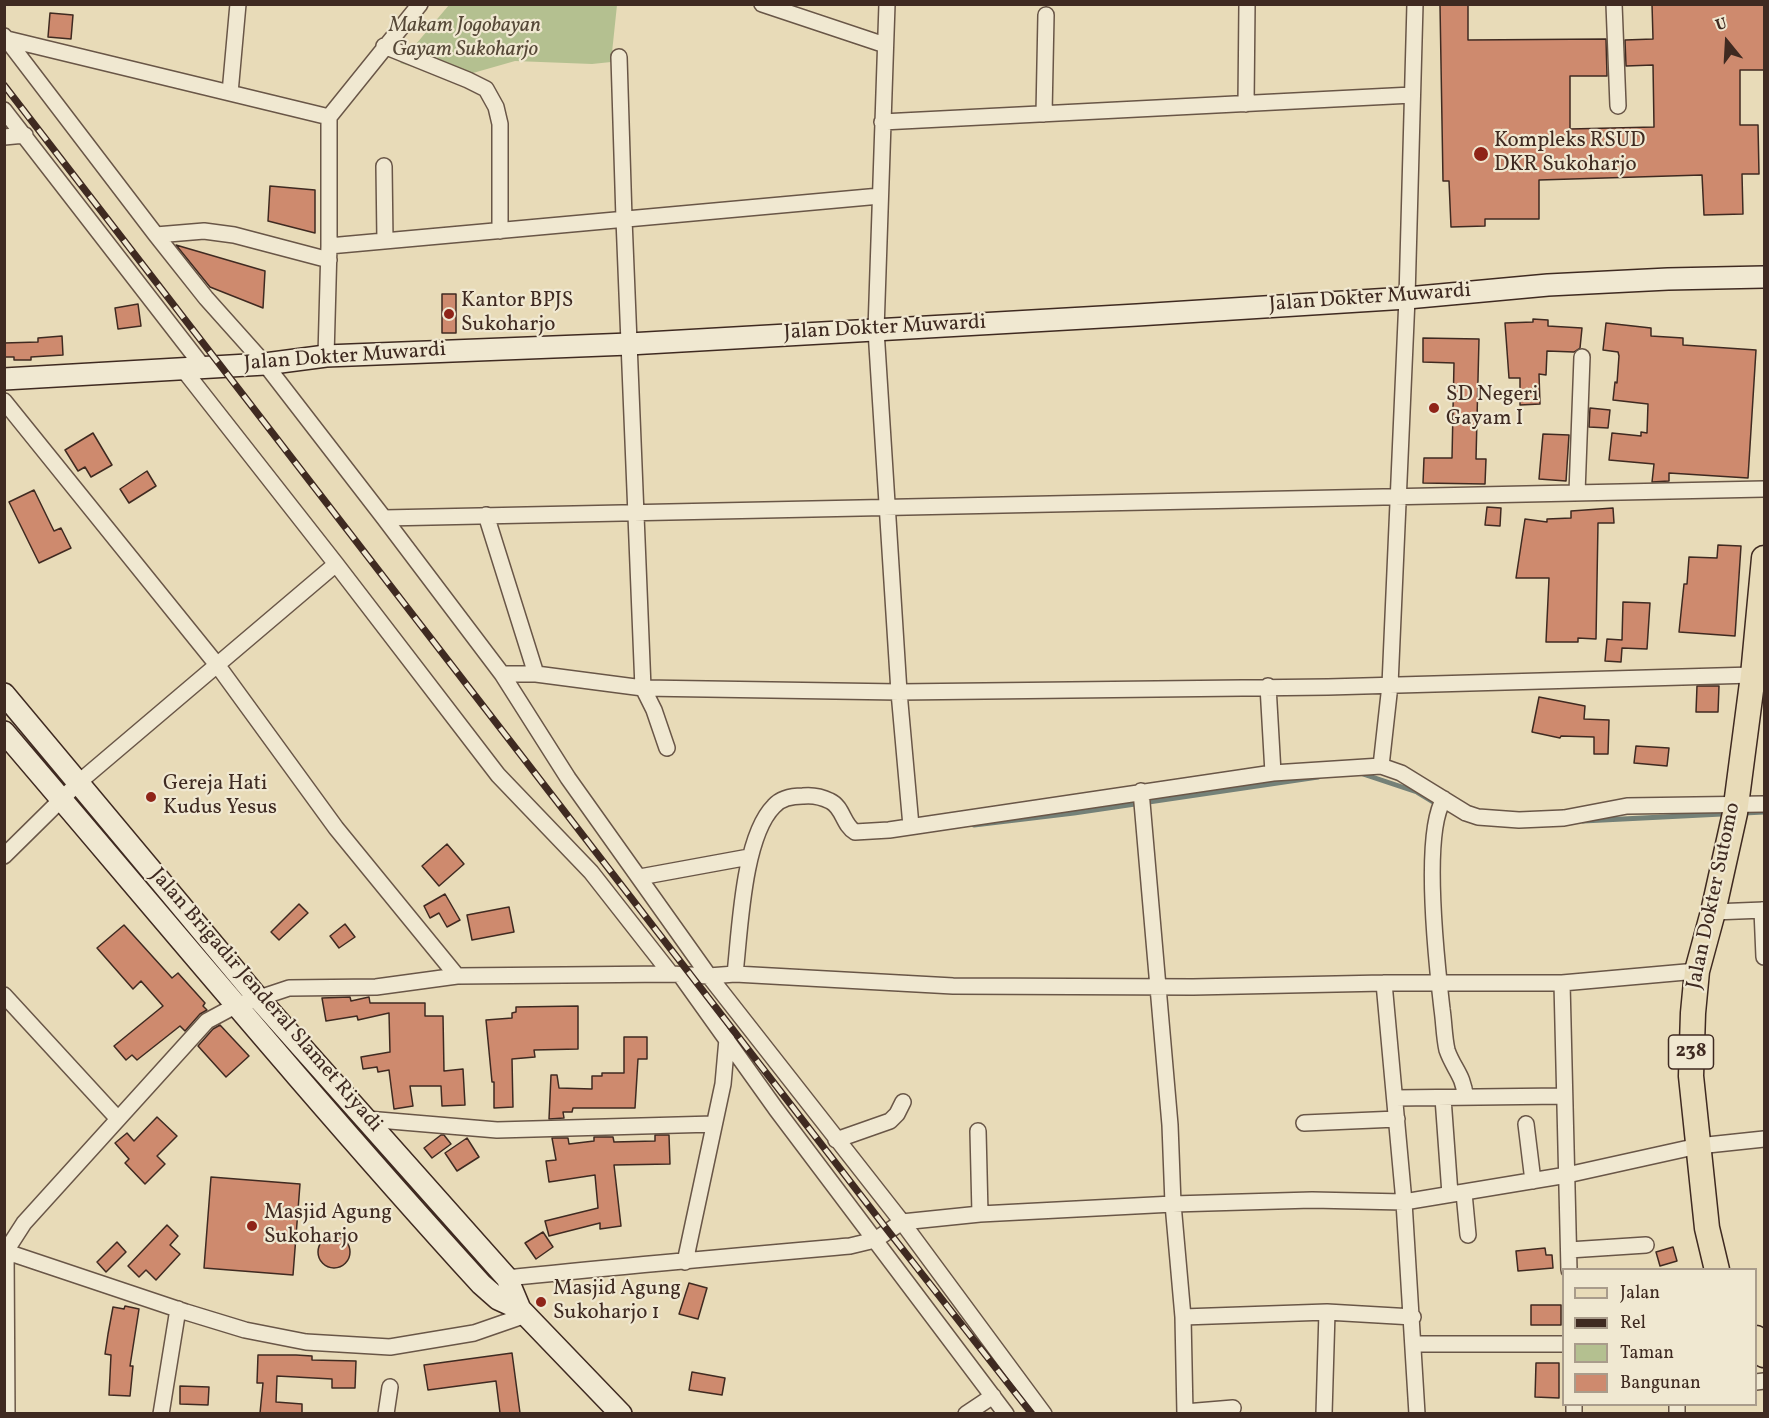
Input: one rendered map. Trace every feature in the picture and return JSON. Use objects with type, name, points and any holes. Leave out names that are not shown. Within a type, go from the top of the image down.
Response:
[{"type":"main road","name":"Jalan Dokter Muwardi","points":[[4,379],[265,364],[326,356],[629,344],[1407,298],[1548,285],[1764,277]]},
{"type":"main road","name":"Jalan Dokter Sutomo","points":[[1717,1268],[1707,1228],[1690,1060],[1696,971],[1713,912],[1756,689],[1764,558]]},
{"type":"main road","name":"Jalan Brigadir Jenderal Slamet Riyadi","points":[[4,694],[258,998],[507,1278],[523,1312]]},
{"type":"main road","name":"Jalan Brigadir Jenderal Slamet Riyadi","points":[[4,732],[235,1006],[481,1284],[498,1299],[523,1312],[621,1413]]},
{"type":"main road","points":[[128,879],[147,865]]},
{"type":"street","points":[[230,93],[238,4]]},
{"type":"street","points":[[326,356],[329,117],[420,4]]},
{"type":"street","points":[[762,4],[885,45]]},
{"type":"street","points":[[887,4],[876,330],[899,692],[911,826]]},
{"type":"street","points":[[1246,104],[1247,4]]},
{"type":"street","points":[[1381,765],[1390,685],[1407,298],[1415,4]]},
{"type":"street","points":[[1614,4],[1618,106]]},
{"type":"street","points":[[1044,114],[1046,15]]},
{"type":"street","points":[[6,38],[329,117]]},
{"type":"street","points":[[6,38],[206,298],[265,364],[502,674],[568,778],[709,976],[902,1222],[1044,1413]]},
{"type":"street","points":[[384,46],[486,89],[496,107],[500,124],[500,231]]},
{"type":"street","points":[[619,57],[643,688],[654,710],[667,748]]},
{"type":"street","points":[[882,122],[1412,95]]},
{"type":"street","points":[[4,110],[336,564],[498,775],[591,872],[727,1039],[1006,1413]]},
{"type":"street","points":[[4,137],[24,135]]},
{"type":"street","points":[[384,166],[385,242]]},
{"type":"street","points":[[156,235],[204,231],[329,253],[385,242],[880,196]]},
{"type":"street","points":[[1577,493],[1582,357]]},
{"type":"street","points":[[4,401],[218,666],[336,828],[457,976]]},
{"type":"street","points":[[384,518],[1764,489]]},
{"type":"street","points":[[486,515],[536,674]]},
{"type":"street","points":[[4,856],[78,783],[336,564]]},
{"type":"street","points":[[502,674],[536,674],[643,688],[899,692],[1390,685],[1756,689]]},
{"type":"street","points":[[1268,686],[1273,773]]},
{"type":"street","points":[[735,974],[749,857],[758,829],[774,806],[794,796],[814,796],[829,800],[837,805],[851,830],[855,832],[876,831],[1141,799],[1273,773],[1381,765],[1401,773],[1441,804],[1478,817],[1519,820],[1564,818],[1626,806],[1764,804]]},
{"type":"street","points":[[1141,799],[1170,1125],[1173,1204],[1183,1317],[1185,1413],[1233,1408]]},
{"type":"street","points":[[1441,804],[1434,830],[1435,944],[1448,1051],[1463,1079],[1465,1096]]},
{"type":"street","points":[[640,877],[749,857]]},
{"type":"street","points":[[1713,912],[1763,910],[1764,957]]},
{"type":"street","points":[[7,1413],[5,1251],[24,1223],[207,1021],[235,1006],[289,988],[376,987],[457,976],[709,976],[735,974],[953,986],[1193,987],[1384,983],[1562,983],[1696,971]]},
{"type":"street","points":[[1384,983],[1413,1317],[1417,1413]]},
{"type":"street","points":[[1562,983],[1569,1268]]},
{"type":"street","points":[[4,995],[118,1119]]},
{"type":"street","points":[[685,1262],[723,1084],[727,1039]]},
{"type":"street","points":[[1395,1098],[1563,1096]]},
{"type":"street","points":[[1443,1098],[1457,1193],[1468,1235]]},
{"type":"street","points":[[836,1140],[890,1121],[897,1114],[903,1102]]},
{"type":"street","points":[[367,1119],[497,1130],[714,1124]]},
{"type":"street","points":[[1304,1123],[1397,1119]]},
{"type":"street","points":[[1526,1124],[1533,1181]]},
{"type":"street","points":[[978,1131],[980,1214]]},
{"type":"street","points":[[507,1278],[850,1246],[875,1240],[902,1222],[980,1214],[1173,1204],[1312,1200],[1404,1202],[1533,1181],[1698,1146],[1764,1139]]},
{"type":"street","points":[[1569,1250],[1646,1245]]},
{"type":"street","points":[[5,1251],[245,1330],[306,1342],[390,1347],[474,1333],[523,1312]]},
{"type":"street","points":[[161,1413],[178,1309]]},
{"type":"street","points":[[1183,1317],[1327,1312],[1413,1317]]},
{"type":"street","points":[[1324,1413],[1327,1312]]},
{"type":"street","points":[[1414,1344],[1562,1344]]},
{"type":"street","points":[[386,1413],[390,1387]]},
{"type":"street","points":[[966,1413],[993,1396]]},
{"type":"green space","name":"Makam Jogobayan Gayam Sukoharjo","points":[[449,5],[617,5],[611,62],[592,64],[515,61],[452,79],[400,63]]},
{"type":"building","points":[[1652,4],[1764,4],[1764,70],[1740,70],[1740,125],[1758,125],[1759,174],[1742,174],[1743,214],[1704,215],[1702,175],[1539,180],[1539,219],[1485,219],[1485,226],[1451,227],[1449,181],[1443,181],[1440,5],[1468,5],[1468,40],[1606,39],[1607,76],[1570,76],[1570,129],[1654,127],[1653,65],[1626,66],[1625,40],[1653,39]]},
{"type":"building","points":[[50,13],[73,15],[71,39],[48,37]]},
{"type":"building","points":[[270,186],[315,190],[315,233],[268,221]]},
{"type":"building","points":[[176,245],[265,271],[263,308],[210,287]]},
{"type":"building","name":"Kantor BPJS Sukoharjo","points":[[442,294],[456,294],[456,333],[442,333]]},
{"type":"building","points":[[138,304],[141,326],[118,329],[115,308]]},
{"type":"building","points":[[1533,319],[1548,320],[1548,326],[1582,328],[1580,348],[1574,352],[1547,351],[1546,375],[1539,374],[1540,404],[1520,405],[1520,378],[1509,378],[1505,323],[1533,322]]},
{"type":"building","points":[[1606,323],[1651,328],[1651,336],[1683,338],[1683,345],[1756,350],[1748,478],[1669,473],[1669,481],[1652,482],[1654,464],[1609,460],[1612,433],[1641,436],[1641,432],[1647,433],[1648,404],[1613,400],[1619,356],[1618,352],[1603,350]]},
{"type":"building","points":[[62,336],[63,355],[31,357],[31,360],[14,360],[14,357],[4,357],[4,343],[38,342],[38,338]]},
{"type":"building","points":[[1423,338],[1479,339],[1476,459],[1486,459],[1485,484],[1423,483],[1424,458],[1452,458],[1454,363],[1423,362]]},
{"type":"building","points":[[1590,408],[1610,410],[1608,428],[1589,427]]},
{"type":"building","points":[[93,433],[112,465],[91,477],[85,467],[78,471],[65,450]]},
{"type":"building","points":[[1543,434],[1569,435],[1566,481],[1539,479]]},
{"type":"building","points":[[147,471],[156,486],[129,503],[120,489]]},
{"type":"building","points":[[34,490],[54,531],[61,528],[71,548],[39,563],[9,502]]},
{"type":"building","points":[[1487,507],[1501,508],[1500,526],[1485,525]]},
{"type":"building","points":[[1613,508],[1614,523],[1598,523],[1596,639],[1578,638],[1578,642],[1546,642],[1549,578],[1516,578],[1525,519],[1547,522],[1547,519],[1571,518],[1571,511]]},
{"type":"building","points":[[1718,545],[1741,546],[1735,636],[1679,632],[1689,557],[1717,558]]},
{"type":"building","points":[[1623,602],[1650,603],[1647,649],[1622,648],[1621,662],[1605,661],[1607,639],[1622,640]]},
{"type":"building","points":[[1697,686],[1719,686],[1718,712],[1696,712]]},
{"type":"building","points":[[1539,697],[1585,706],[1584,719],[1609,720],[1608,754],[1594,754],[1594,737],[1561,736],[1560,738],[1532,732]]},
{"type":"building","points":[[1636,746],[1669,748],[1667,766],[1634,763]]},
{"type":"building","points":[[447,844],[464,864],[439,886],[422,866]]},
{"type":"building","points":[[445,894],[460,920],[447,927],[439,913],[430,918],[424,906]]},
{"type":"building","points":[[299,904],[308,913],[279,940],[271,932]]},
{"type":"building","points":[[509,907],[514,932],[472,940],[467,915]]},
{"type":"building","points":[[345,924],[355,937],[339,948],[330,936]]},
{"type":"building","points":[[124,925],[172,978],[178,973],[205,1003],[203,1006],[207,1010],[200,1014],[185,1031],[180,1026],[137,1060],[132,1055],[126,1060],[114,1046],[163,1006],[141,981],[133,989],[97,948]]},
{"type":"building","points":[[350,997],[351,1001],[369,997],[370,1003],[425,1003],[425,1016],[443,1016],[444,1071],[463,1069],[465,1105],[442,1106],[441,1086],[410,1086],[413,1106],[394,1109],[389,1070],[378,1072],[377,1067],[363,1069],[361,1057],[390,1052],[389,1013],[358,1020],[357,1016],[326,1021],[322,998]]},
{"type":"building","points":[[578,1006],[578,1049],[534,1050],[535,1057],[512,1059],[513,1107],[494,1108],[494,1082],[492,1082],[486,1020],[512,1018],[516,1007]]},
{"type":"building","points":[[220,1025],[249,1056],[226,1077],[198,1046],[213,1029]]},
{"type":"building","points":[[624,1037],[647,1037],[647,1059],[638,1059],[635,1108],[573,1108],[572,1112],[563,1112],[564,1118],[549,1119],[551,1075],[557,1075],[559,1088],[592,1089],[592,1076],[602,1076],[602,1073],[624,1073]]},
{"type":"building","points":[[157,1117],[177,1136],[157,1156],[165,1164],[145,1184],[125,1163],[129,1159],[115,1143],[127,1133],[134,1141]]},
{"type":"building","points":[[444,1135],[451,1144],[432,1158],[424,1148]]},
{"type":"building","points":[[655,1135],[669,1135],[670,1164],[614,1165],[621,1226],[600,1229],[600,1223],[549,1236],[545,1221],[598,1208],[595,1175],[549,1182],[546,1161],[556,1160],[552,1138],[568,1138],[569,1144],[594,1141],[594,1137],[613,1137],[614,1142],[655,1141]]},
{"type":"building","points":[[467,1138],[479,1157],[457,1171],[445,1153]]},
{"type":"building","name":"Masjid Agung Sukoharjo","points":[[211,1177],[300,1184],[293,1275],[204,1268]]},
{"type":"building","points":[[167,1225],[178,1236],[170,1245],[180,1254],[156,1280],[146,1270],[139,1277],[128,1266]]},
{"type":"building","points":[[543,1232],[553,1247],[536,1259],[525,1243]]},
{"type":"building","points":[[334,1236],[346,1240],[350,1252],[346,1264],[334,1268],[322,1264],[318,1252],[322,1240]]},
{"type":"building","points":[[117,1242],[126,1252],[106,1272],[97,1262]]},
{"type":"building","points":[[1673,1247],[1677,1261],[1660,1266],[1656,1252]]},
{"type":"building","points":[[1545,1248],[1546,1255],[1552,1255],[1553,1268],[1518,1271],[1516,1251]]},
{"type":"building","points":[[689,1283],[707,1288],[698,1319],[679,1314]]},
{"type":"building","points":[[1531,1305],[1561,1305],[1561,1325],[1531,1325]]},
{"type":"building","points":[[125,1306],[139,1309],[130,1366],[133,1366],[130,1396],[109,1395],[111,1355],[105,1354],[108,1334],[113,1307],[124,1309]]},
{"type":"building","points":[[512,1353],[520,1413],[500,1413],[496,1381],[428,1390],[424,1365]]},
{"type":"building","points":[[258,1355],[296,1355],[312,1356],[312,1360],[356,1361],[355,1388],[332,1388],[332,1379],[277,1376],[276,1402],[302,1404],[302,1413],[260,1413],[263,1383],[257,1383]]},
{"type":"building","points":[[1536,1363],[1559,1363],[1559,1398],[1535,1397]]},
{"type":"building","points":[[692,1372],[725,1378],[722,1395],[689,1390]]},
{"type":"building","points":[[180,1386],[209,1387],[208,1405],[180,1404]]},
{"type":"waterway","points":[[1360,773],[1417,792],[1440,806]]},
{"type":"waterway","points":[[974,825],[1074,813],[1318,777]]},
{"type":"waterway","points":[[1744,813],[1764,812]]},
{"type":"waterway","points":[[1583,821],[1722,814]]},
{"type":"railway","points":[[4,85],[1032,1414]]},
{"type":"place","name":"Kompleks RSUD DKR Sukoharjo","points":[[1481,154]]},
{"type":"place","name":"Kantor BPJS Sukoharjo","points":[[449,314]]},
{"type":"place","name":"SD Negeri Gayam I","points":[[1434,408]]},
{"type":"place","name":"Gereja Hati Kudus Yesus","points":[[151,797]]},
{"type":"place","name":"Masjid Agung Sukoharjo","points":[[252,1226]]},
{"type":"place","name":"Masjid Agung Sukoharjo 1","points":[[541,1302]]}]
